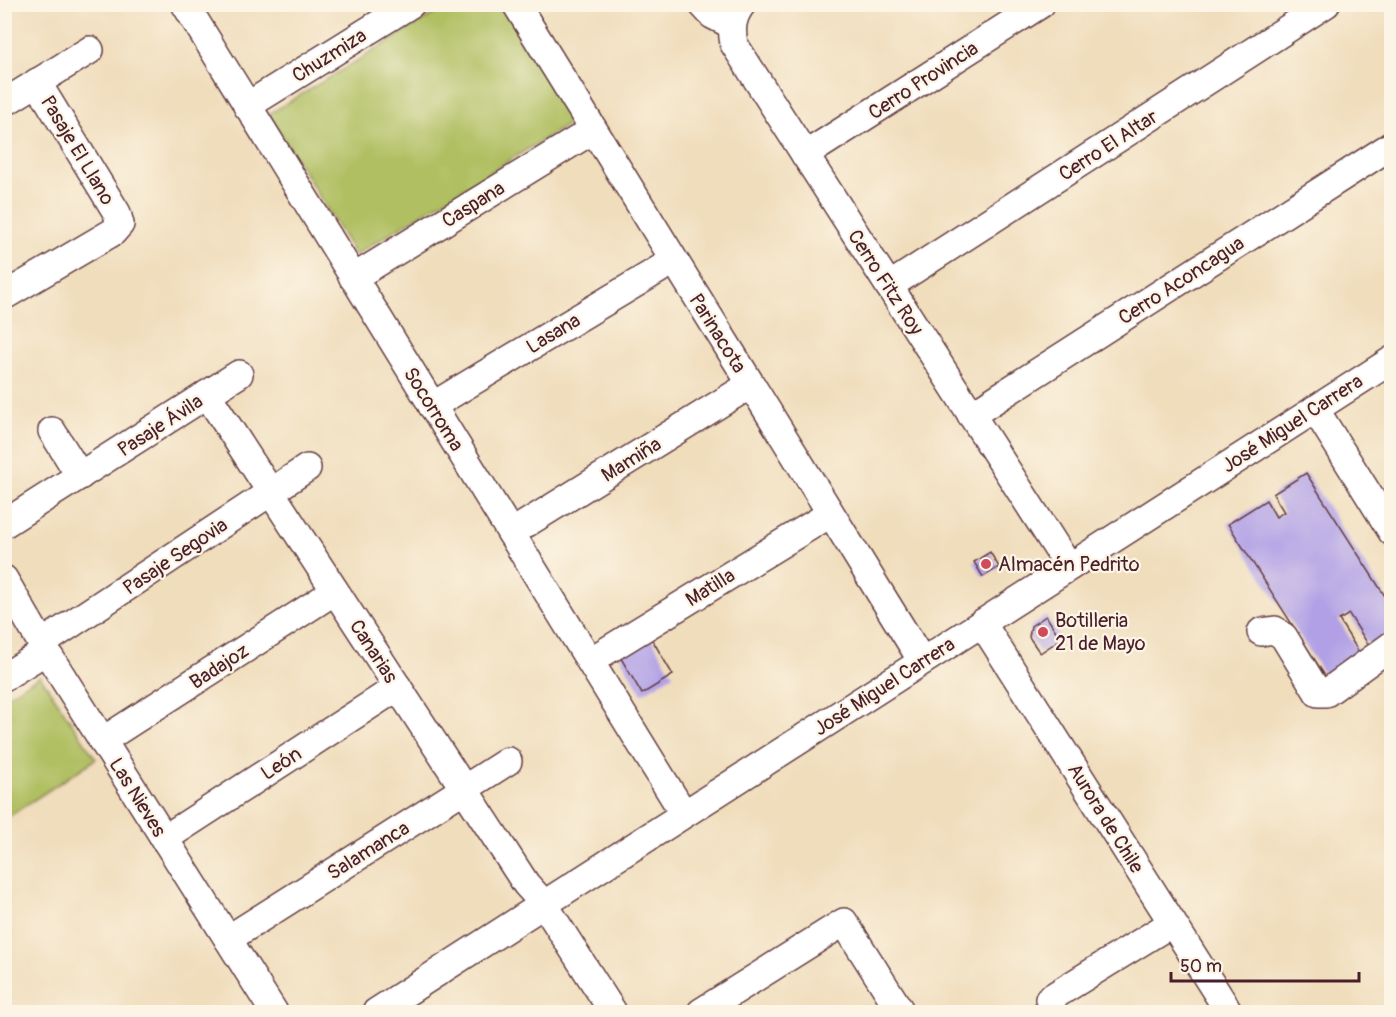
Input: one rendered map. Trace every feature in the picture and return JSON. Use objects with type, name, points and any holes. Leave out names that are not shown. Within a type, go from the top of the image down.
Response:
[{"type":"street","name":"Socorroma","points":[[185,4],[684,814]]},
{"type":"street","name":"Chuzmiza","points":[[247,106],[411,4]]},
{"type":"street","name":"Parinacota","points":[[516,4],[922,662]]},
{"type":"street","name":"Cerro Fitz Roy","points":[[702,4],[712,15],[737,15],[734,44],[1069,567]]},
{"type":"street","name":"Cerro Provincia","points":[[806,155],[1041,4]]},
{"type":"street","name":"Cerro El Altar","points":[[890,286],[1326,4]]},
{"type":"street","name":"Pasaje El Llano","points":[[4,103],[90,50]]},
{"type":"street","name":"Pasaje El Llano","points":[[4,296],[117,229],[120,224],[117,213],[38,82]]},
{"type":"street","name":"Caspana","points":[[353,278],[593,130]]},
{"type":"street","name":"Cerro Aconcagua","points":[[971,415],[1392,145]]},
{"type":"street","name":"Lasana","points":[[432,406],[673,261]]},
{"type":"street","name":"José Miguel Carrera","points":[[376,1012],[1392,360]]},
{"type":"street","name":"Pasaje Ávila","points":[[4,524],[239,374]]},
{"type":"street","name":"Mamiña","points":[[511,533],[750,386]]},
{"type":"street","name":"Canarias","points":[[207,394],[526,884],[544,904],[613,1012]]},
{"type":"street","points":[[1315,409],[1392,532]]},
{"type":"street","points":[[52,431],[80,476]]},
{"type":"street","name":"Pasaje Segovia","points":[[4,676],[43,647],[307,468]]},
{"type":"street","name":"Matilla","points":[[590,661],[830,513]]},
{"type":"street","name":"Las Nieves","points":[[4,579],[43,647],[274,1012]]},
{"type":"street","name":"Badajoz","points":[[102,741],[335,591]]},
{"type":"street","name":"Aurora de Chile","points":[[982,623],[1229,1012]]},
{"type":"street","points":[[1261,632],[1275,630],[1284,637],[1317,693],[1326,693],[1392,645]]},
{"type":"street","name":"León","points":[[164,839],[398,687]]},
{"type":"street","name":"Salamanca","points":[[228,939],[508,760]]},
{"type":"street","points":[[712,1010],[844,922],[901,1012]]},
{"type":"street","points":[[1049,999],[1172,923]]},
{"type":"green space","points":[[507,4],[577,119],[355,255],[269,114],[449,5]]},
{"type":"green space","points":[[40,676],[96,759],[5,819],[5,697]]},
{"type":"building","points":[[1306,473],[1392,607],[1392,636],[1371,649],[1349,614],[1339,620],[1362,657],[1327,679],[1228,524],[1266,500],[1276,517],[1284,512],[1273,494]]},
{"type":"building","name":"Almacén Pedrito","points":[[990,552],[999,567],[983,577],[974,562]]},
{"type":"building","name":"Botilleria 21 de Mayo","points":[[1046,616],[1061,639],[1040,653],[1029,637],[1031,626]]},
{"type":"building","points":[[650,636],[673,675],[642,694],[619,655]]},
{"type":"place","name":"Almacén Pedrito","points":[[986,564]]},
{"type":"place","name":"Botilleria 21 de Mayo","points":[[1043,632]]}]
